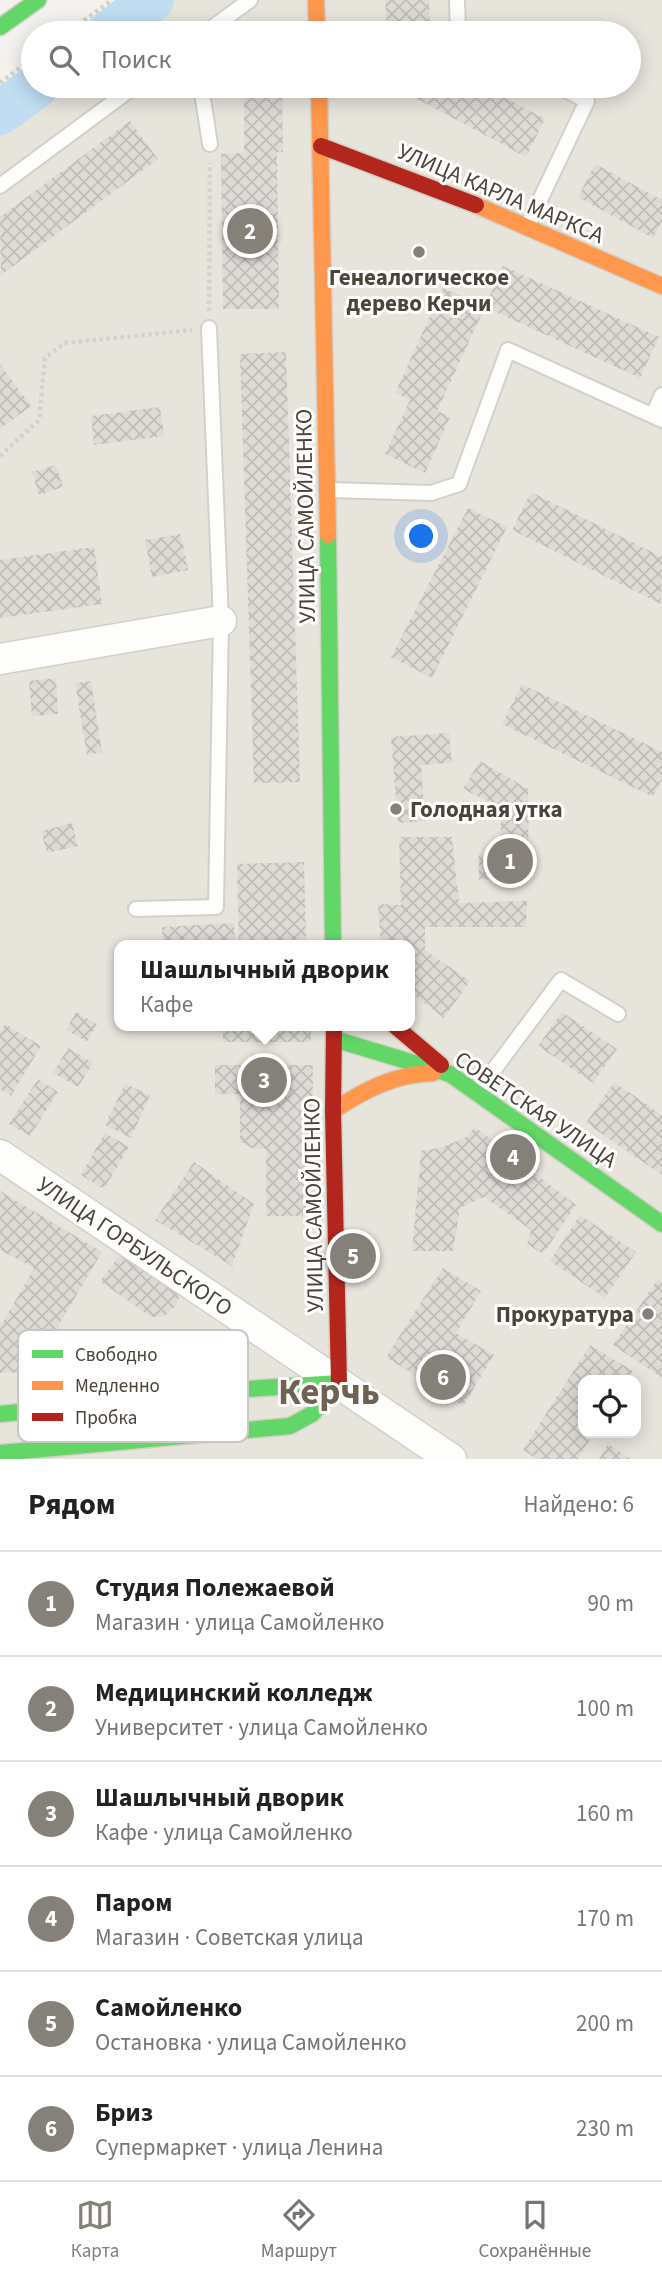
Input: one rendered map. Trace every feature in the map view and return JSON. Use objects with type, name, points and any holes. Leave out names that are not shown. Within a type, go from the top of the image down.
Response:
[{"type":"main road","points":[[0,27],[38,0]]},
{"type":"main road","points":[[310,4],[315,21]]},
{"type":"main road","name":"УЛИЦА САМОЙЛЕНКО","points":[[319,98],[334,940]]},
{"type":"main road","name":"УЛИЦА КАРЛА МАРКСА","points":[[321,146],[420,182],[662,285]]},
{"type":"main road","points":[[401,1031],[450,1073]]},
{"type":"main road","name":"УЛИЦА САМОЙЛЕНКО","points":[[334,1032],[333,1111],[339,1383]]},
{"type":"main road","name":"СОВЕТСКАЯ УЛИЦА","points":[[334,1032],[450,1073],[662,1224]]},
{"type":"main road","points":[[333,1111],[359,1093],[391,1078],[418,1073],[450,1073]]},
{"type":"main road","points":[[248,1389],[339,1383]]},
{"type":"main road","points":[[248,1430],[290,1426],[303,1421],[315,1412],[339,1383]]},
{"type":"main road","points":[[0,1414],[18,1412]]},
{"type":"main road","points":[[0,1453],[118,1442]]},
{"type":"street","points":[[0,659],[221,621]]},
{"type":"street","name":"УЛИЦА ГОРБУЛЬСКОГО","points":[[0,1156],[451,1459]]},
{"type":"lane","points":[[221,21],[250,0]]},
{"type":"lane","points":[[457,0],[458,21]]},
{"type":"lane","points":[[0,186],[119,98]]},
{"type":"lane","points":[[203,98],[210,144]]},
{"type":"lane","points":[[527,227],[586,102],[579,98]]},
{"type":"lane","points":[[136,909],[216,907],[221,621],[209,328]]},
{"type":"lane","points":[[328,490],[432,493],[459,484],[508,350],[657,417],[662,395]]},
{"type":"lane","points":[[477,1092],[561,980],[618,1014]]},
{"type":"path","points":[[83,21],[112,0]]},
{"type":"path","points":[[0,83],[21,67]]},
{"type":"path","points":[[0,456],[39,420],[45,358],[65,343],[209,328],[210,144]]},
{"type":"shaded area","points":[[158,0],[662,0],[662,1459],[0,1459],[0,107],[21,92],[21,98],[641,98],[641,21],[127,21]]},
{"type":"shaded area","points":[[201,1251],[243,1276],[240,1292],[188,1260]]},
{"type":"building","points":[[385,0],[429,0],[430,21],[386,21]]},
{"type":"building","points":[[244,98],[282,98],[283,152],[277,152],[279,309],[223,309],[221,154],[244,153]]},
{"type":"building","points":[[415,98],[506,98],[545,119],[526,157]]},
{"type":"building","points":[[130,121],[158,159],[1,275],[0,217]]},
{"type":"building","points":[[595,164],[662,200],[662,221],[653,238],[578,197]]},
{"type":"building","points":[[503,266],[659,337],[640,378],[485,307]]},
{"type":"building","points":[[443,288],[485,307],[437,411],[450,417],[425,473],[385,454],[410,400],[395,393]]},
{"type":"building","points":[[286,352],[300,782],[254,783],[240,354]]},
{"type":"building","points":[[0,364],[31,406],[0,429]]},
{"type":"building","points":[[160,407],[164,436],[94,445],[91,416]]},
{"type":"building","points":[[56,465],[63,487],[39,495],[32,472]]},
{"type":"building","points":[[531,492],[662,557],[661,604],[512,530]]},
{"type":"building","points":[[468,508],[507,527],[432,678],[391,657]]},
{"type":"building","points":[[181,534],[188,570],[152,577],[145,540]]},
{"type":"building","points":[[94,547],[102,604],[0,618],[0,560]]},
{"type":"building","points":[[56,678],[58,714],[32,716],[29,681]]},
{"type":"building","points":[[91,681],[102,752],[87,755],[75,683]]},
{"type":"building","points":[[522,684],[662,752],[662,779],[653,797],[502,724]]},
{"type":"building","points":[[449,733],[452,763],[421,765],[425,821],[398,823],[391,737]]},
{"type":"building","points":[[480,761],[528,789],[529,876],[479,880],[479,854],[501,852],[501,808],[463,789]]},
{"type":"building","points":[[72,823],[78,846],[47,853],[41,831]]},
{"type":"building","points":[[399,837],[452,837],[459,903],[527,901],[526,927],[425,927],[425,950],[470,981],[444,1018],[415,996],[415,940],[381,940],[378,904],[401,905]]},
{"type":"building","points":[[304,862],[306,940],[239,940],[237,864]]},
{"type":"building","points":[[234,923],[235,940],[163,940],[162,927]]},
{"type":"building","points":[[76,1012],[97,1024],[87,1042],[66,1030]]},
{"type":"building","points":[[562,1012],[617,1049],[593,1083],[538,1046]]},
{"type":"building","points":[[5,1024],[41,1046],[11,1096],[0,1089],[0,1032]]},
{"type":"building","points":[[223,1031],[311,1031],[311,1042],[223,1042]]},
{"type":"building","points":[[68,1048],[93,1063],[78,1087],[53,1073]]},
{"type":"building","points":[[215,1065],[313,1065],[312,1157],[306,1157],[306,1216],[266,1216],[266,1149],[251,1148],[240,1141],[240,1094],[215,1094]]},
{"type":"building","points":[[38,1079],[58,1092],[30,1136],[9,1124]]},
{"type":"building","points":[[614,1082],[662,1115],[662,1175],[586,1123]]},
{"type":"building","points":[[125,1084],[150,1095],[131,1138],[105,1125]]},
{"type":"building","points":[[475,1127],[576,1205],[543,1254],[527,1244],[531,1230],[484,1197],[460,1208],[453,1251],[412,1251],[421,1151],[443,1147],[466,1137]]},
{"type":"building","points":[[105,1133],[129,1147],[104,1189],[81,1175]]},
{"type":"building","points":[[194,1162],[254,1204],[232,1266],[155,1220]]},
{"type":"building","points":[[0,1191],[102,1252],[56,1330],[18,1330],[18,1372],[0,1373],[0,1322],[3,1322],[34,1268],[0,1250]]},
{"type":"building","points":[[580,1215],[636,1252],[605,1298],[550,1261]]},
{"type":"building","points":[[121,1254],[181,1292],[176,1305],[165,1316],[151,1317],[100,1281]]},
{"type":"building","points":[[443,1268],[481,1291],[456,1333],[494,1355],[463,1406],[386,1357]]},
{"type":"building","name":"Прокуратура","points":[[658,1279],[662,1282],[662,1378],[613,1345]]},
{"type":"building","points":[[590,1345],[633,1371],[630,1375],[578,1375],[578,1438],[591,1438],[578,1459],[537,1459],[523,1450]]},
{"type":"building","points":[[608,1444],[631,1459],[599,1459]]},
{"type":"waterway","points":[[124,21],[152,0]]},
{"type":"waterway","points":[[0,113],[21,98]]},
{"type":"traffic: fast","points":[[0,27],[38,0]]},
{"type":"traffic: fast","points":[[328,535],[333,940]]},
{"type":"traffic: fast","points":[[334,1039],[450,1074],[662,1224]]},
{"type":"traffic: fast","points":[[248,1389],[339,1383]]},
{"type":"traffic: fast","points":[[248,1430],[290,1426],[312,1414],[339,1383]]},
{"type":"traffic: fast","points":[[0,1414],[18,1412]]},
{"type":"traffic: fast","points":[[0,1453],[118,1442]]},
{"type":"traffic: slow","points":[[316,0],[317,21]]},
{"type":"traffic: slow","points":[[319,98],[328,535]]},
{"type":"traffic: slow","points":[[476,205],[662,286]]},
{"type":"traffic: slow","points":[[333,1111],[380,1084],[406,1076],[433,1073]]},
{"type":"traffic: jam","points":[[321,146],[476,205]]},
{"type":"traffic: jam","points":[[334,1031],[339,1383]]},
{"type":"traffic: jam","points":[[401,1031],[441,1065]]},
{"type":"place","name":"Медицинский колледж","points":[[250,231]]},
{"type":"place","name":"Генеалогическое дерево Керчи","points":[[419,252]]},
{"type":"place","name":"Голодная утка","points":[[396,809]]},
{"type":"place","name":"Студия Полежаевой","points":[[510,861]]},
{"type":"place","name":"Шашлычный дворик","points":[[264,1080]]},
{"type":"place","name":"Паром","points":[[513,1157]]},
{"type":"place","name":"Самойленко","points":[[353,1256]]},
{"type":"place","name":"Прокуратура","points":[[648,1314]]},
{"type":"place","name":"Бриз","points":[[443,1377]]},
{"type":"district","name":"Керчь","points":[[329,1391]]}]
